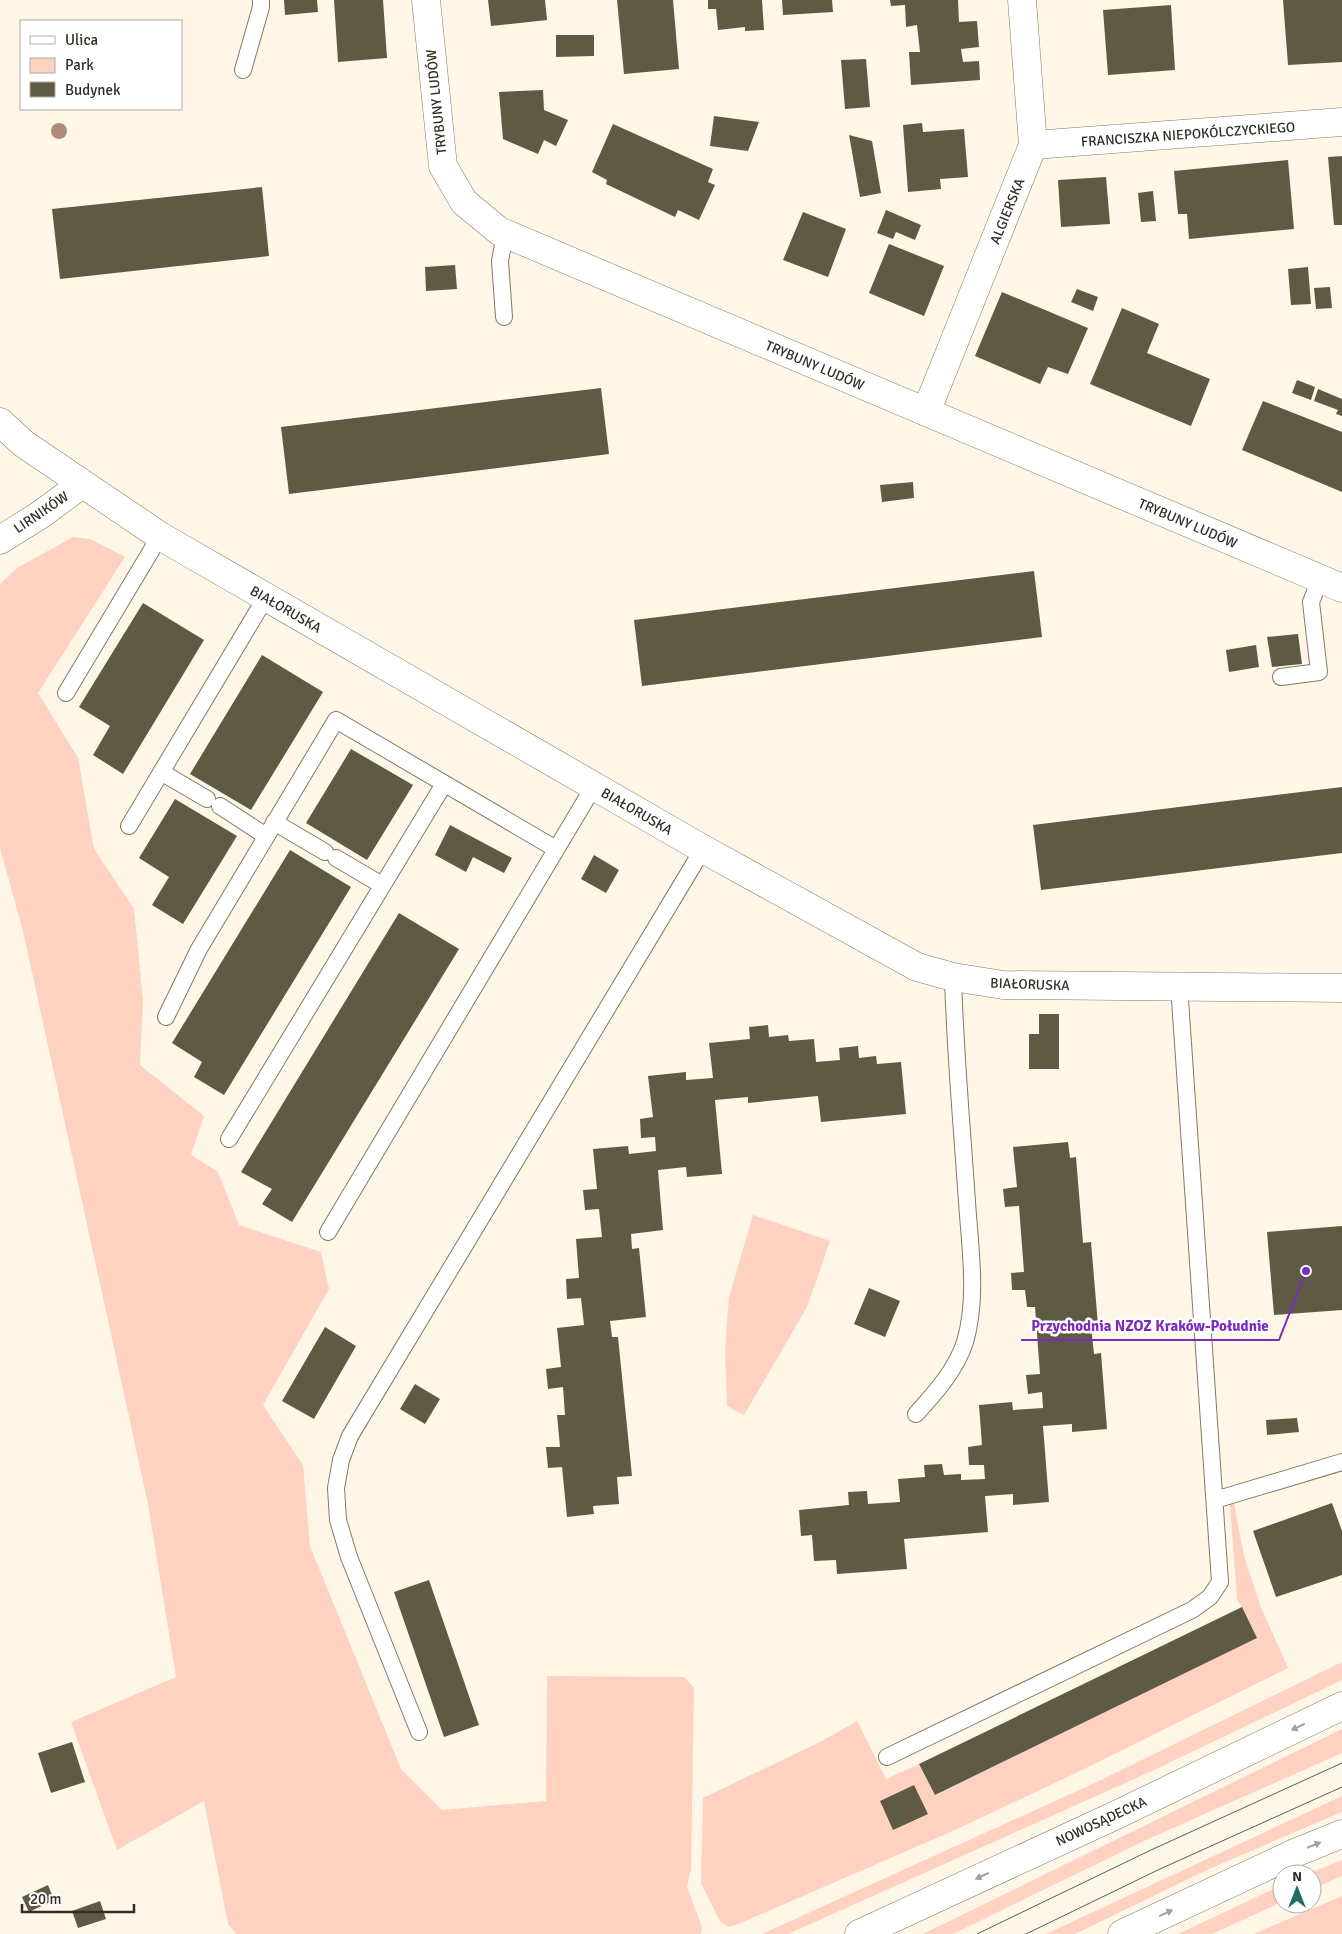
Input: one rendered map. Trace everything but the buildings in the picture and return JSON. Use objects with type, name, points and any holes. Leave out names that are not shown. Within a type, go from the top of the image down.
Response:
[{"type":"street","name":"ALGIERSKA","points":[[926,412],[1033,145],[1022,0]]},
{"type":"street","name":"TRYBUNY LUDÓW","points":[[427,13],[443,166],[464,202],[505,234],[1331,583]]},
{"type":"street","name":"FRANCISZKA NIEPOKÓLCZYCKIEGO","points":[[1033,145],[1342,122]]},
{"type":"street","name":"BIAŁORUSKA","points":[[0,422],[24,444],[160,536],[594,786],[917,967],[952,977],[1003,985],[1179,985],[1342,988]]},
{"type":"street","name":"LIRNIKÓW","points":[[0,540],[40,515],[82,484]]},
{"type":"street","name":"NOWOSĄDECKA","points":[[860,1934],[1114,1816],[1342,1706]]},
{"type":"street","points":[[1122,1934],[1297,1852],[1342,1834]]},
{"type":"lane","points":[[242,70],[261,7],[260,0]]},
{"type":"lane","points":[[504,317],[500,261],[505,234]]},
{"type":"lane","points":[[66,693],[160,536]]},
{"type":"lane","points":[[1281,677],[1319,672],[1311,602],[1331,583]]},
{"type":"lane","points":[[128,826],[266,597]]},
{"type":"lane","points":[[166,1017],[199,949],[336,720],[556,849]]},
{"type":"lane","points":[[161,772],[266,836]]},
{"type":"lane","points":[[229,1139],[444,784]]},
{"type":"lane","points":[[328,1232],[594,786]]},
{"type":"lane","points":[[274,822],[382,885]]},
{"type":"lane","points":[[419,1732],[349,1557],[338,1520],[336,1488],[341,1460],[350,1436],[703,848]]},
{"type":"lane","points":[[916,1414],[936,1392],[952,1368],[965,1342],[970,1314],[970,1252],[952,977]]},
{"type":"lane","points":[[887,1757],[1192,1610],[1210,1597],[1220,1582],[1179,985]]},
{"type":"lane","points":[[1215,1500],[1342,1462]]},
{"type":"green space","points":[[73,537],[90,539],[125,557],[38,693],[78,758],[94,849],[134,909],[143,1001],[140,1065],[204,1116],[191,1155],[218,1172],[239,1225],[321,1252],[329,1289],[263,1405],[303,1465],[310,1546],[401,1769],[442,1810],[546,1801],[547,1676],[684,1677],[694,1688],[691,1869],[687,1887],[702,1927],[701,1934],[236,1934],[228,1924],[204,1801],[117,1850],[71,1722],[176,1677],[148,1504],[23,931],[0,848],[0,584],[17,568]]},
{"type":"green space","points":[[753,1215],[830,1241],[807,1307],[744,1415],[727,1406],[725,1350],[729,1297]]},
{"type":"green space","points":[[1234,1503],[1244,1556],[1260,1605],[1288,1668],[1082,1770],[955,1830],[736,1925],[728,1927],[720,1921],[701,1883],[703,1798],[822,1741],[857,1721],[886,1779],[919,1764],[935,1795],[1257,1638],[1237,1599],[1230,1504]]},
{"type":"green space","points":[[1342,1662],[1342,1680],[1152,1771],[788,1934],[762,1934],[1099,1781]]},
{"type":"green space","points":[[1342,1729],[1342,1753],[1146,1840],[953,1934],[923,1934]]},
{"type":"green space","points":[[1342,1796],[1342,1812],[1209,1869],[1075,1934],[1046,1934]]},
{"type":"green space","points":[[1342,1860],[1342,1876],[1322,1885],[1322,1868]]},
{"type":"green space","points":[[1272,1890],[1272,1907],[1212,1934],[1178,1934]]},
{"type":"green space","points":[[1342,1896],[1342,1934],[1254,1934],[1300,1914],[1322,1914],[1322,1905]]},
{"type":"tram line","points":[[977,1934],[1151,1850],[1342,1763]]},
{"type":"tram line","points":[[1026,1934],[1160,1869],[1342,1787]]},
{"type":"place","name":"Przychodnia NZOZ Kraków-Południe","points":[[1306,1271]]}]
